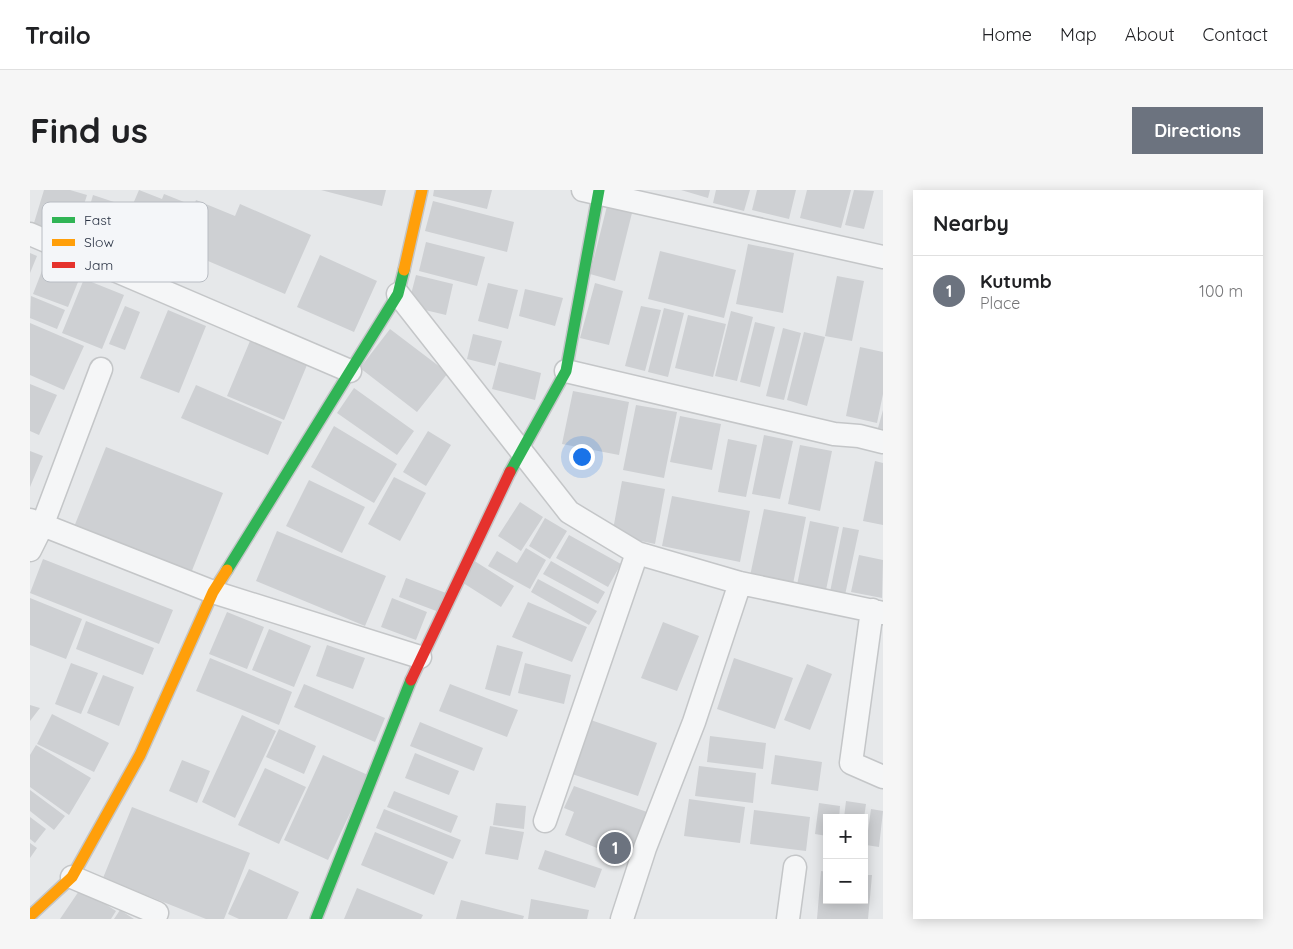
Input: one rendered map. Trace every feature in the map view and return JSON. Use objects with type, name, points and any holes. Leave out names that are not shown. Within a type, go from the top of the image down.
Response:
[{"type":"street","points":[[30,916],[72,877],[140,755],[213,592],[398,294],[422,190]]},
{"type":"street","points":[[316,919],[420,657],[521,450],[566,371],[594,191],[883,257]]},
{"type":"street","points":[[30,234],[42,239]]},
{"type":"street","points":[[142,282],[350,371]]},
{"type":"street","points":[[398,294],[569,512],[637,553],[740,583],[877,612],[851,763],[883,777]]},
{"type":"street","points":[[30,550],[36,523],[100,369]]},
{"type":"street","points":[[566,371],[824,432],[883,442]]},
{"type":"street","points":[[36,523],[213,592],[420,657]]},
{"type":"street","points":[[545,821],[637,553]]},
{"type":"street","points":[[622,919],[645,848],[694,722],[740,583]]},
{"type":"street","points":[[788,919],[795,867]]},
{"type":"street","points":[[72,877],[157,913]]},
{"type":"building","points":[[44,190],[70,190],[87,195],[85,202],[42,202],[42,226],[34,223]]},
{"type":"building","points":[[139,190],[162,199],[164,194],[184,202],[134,202]]},
{"type":"building","points":[[321,190],[386,190],[382,206]]},
{"type":"building","points":[[434,190],[492,190],[487,209],[433,196]]},
{"type":"building","points":[[681,190],[710,190],[708,198]]},
{"type":"building","points":[[716,190],[750,190],[744,211],[713,203]]},
{"type":"building","points":[[757,190],[796,190],[789,219],[752,210]]},
{"type":"building","points":[[807,190],[851,190],[841,228],[800,218]]},
{"type":"building","points":[[854,190],[874,191],[864,229],[845,225]]},
{"type":"building","points":[[93,195],[114,202],[91,202]]},
{"type":"building","points":[[433,201],[514,222],[507,252],[425,231]]},
{"type":"building","points":[[240,204],[311,235],[285,294],[208,261],[208,205],[235,216]]},
{"type":"building","points":[[607,206],[632,213],[615,281],[590,274]]},
{"type":"building","points":[[426,242],[485,257],[477,286],[419,271]]},
{"type":"building","points":[[748,244],[794,253],[783,313],[736,304]]},
{"type":"building","points":[[660,251],[736,270],[724,318],[648,299]]},
{"type":"building","points":[[30,253],[37,256],[30,273]]},
{"type":"building","points":[[320,255],[377,281],[354,332],[297,307]]},
{"type":"building","points":[[42,271],[42,282],[78,282],[68,307],[33,294]]},
{"type":"building","points":[[416,275],[453,284],[446,315],[408,306]]},
{"type":"building","points":[[837,276],[864,281],[852,341],[825,336]]},
{"type":"building","points":[[83,282],[92,282],[124,295],[102,349],[62,333]]},
{"type":"building","points":[[488,283],[518,290],[508,329],[478,321]]},
{"type":"building","points":[[595,283],[623,291],[609,345],[580,338]]},
{"type":"building","points":[[525,289],[563,298],[555,326],[519,316]]},
{"type":"building","points":[[31,296],[65,310],[57,329],[30,318]]},
{"type":"building","points":[[125,306],[140,312],[125,350],[109,344]]},
{"type":"building","points":[[641,306],[661,310],[645,371],[625,366]]},
{"type":"building","points":[[664,308],[684,313],[668,377],[648,372]]},
{"type":"building","points":[[168,310],[206,326],[179,393],[140,378]]},
{"type":"building","points":[[731,311],[753,317],[737,381],[715,376]]},
{"type":"building","points":[[688,315],[726,324],[713,377],[675,368]]},
{"type":"building","points":[[755,322],[775,327],[760,387],[740,382]]},
{"type":"building","points":[[30,323],[84,346],[64,390],[30,375]]},
{"type":"building","points":[[783,328],[801,333],[784,400],[766,396]]},
{"type":"building","points":[[390,329],[448,373],[417,412],[360,368]]},
{"type":"building","points":[[804,332],[825,337],[807,406],[787,400]]},
{"type":"building","points":[[473,334],[502,341],[495,366],[467,359]]},
{"type":"building","points":[[250,341],[307,365],[284,420],[227,396]]},
{"type":"building","points":[[860,347],[883,352],[883,394],[877,423],[846,416]]},
{"type":"building","points":[[499,362],[541,373],[535,400],[492,389]]},
{"type":"building","points":[[30,384],[57,395],[39,435],[30,431]]},
{"type":"building","points":[[196,385],[282,422],[268,455],[181,418]]},
{"type":"building","points":[[354,388],[414,431],[397,455],[337,413]]},
{"type":"building","points":[[573,391],[629,402],[619,455],[562,444]]},
{"type":"building","points":[[636,405],[677,412],[664,478],[623,470]]},
{"type":"building","points":[[883,410],[883,429],[878,428]]},
{"type":"building","points":[[680,416],[721,424],[712,470],[670,462]]},
{"type":"building","points":[[334,426],[397,464],[374,503],[311,467]]},
{"type":"building","points":[[428,431],[451,445],[426,486],[403,472]]},
{"type":"building","points":[[764,435],[793,441],[780,499],[752,494]]},
{"type":"building","points":[[728,439],[757,445],[746,497],[718,492]]},
{"type":"building","points":[[800,445],[832,451],[820,511],[788,504]]},
{"type":"building","points":[[106,447],[223,493],[191,573],[74,527]]},
{"type":"building","points":[[30,451],[43,456],[30,487]]},
{"type":"building","points":[[875,461],[883,463],[883,525],[863,521]]},
{"type":"building","points":[[394,477],[426,493],[400,541],[368,524]]},
{"type":"building","points":[[309,480],[365,507],[342,553],[286,526]]},
{"type":"building","points":[[622,481],[665,489],[655,544],[612,535]]},
{"type":"building","points":[[672,496],[750,511],[740,562],[662,546]]},
{"type":"building","points":[[520,502],[543,517],[521,551],[498,536]]},
{"type":"building","points":[[764,509],[806,517],[793,584],[750,576]]},
{"type":"building","points":[[545,518],[567,531],[550,559],[529,546]]},
{"type":"building","points":[[810,521],[839,527],[826,590],[797,585]]},
{"type":"building","points":[[843,527],[859,530],[845,595],[830,592]]},
{"type":"building","points":[[277,531],[386,576],[365,626],[256,581]]},
{"type":"building","points":[[569,535],[621,564],[608,587],[556,558]]},
{"type":"building","points":[[526,548],[546,560],[530,589],[488,566],[497,551],[517,563]]},
{"type":"building","points":[[859,555],[883,560],[882,598],[851,592]]},
{"type":"building","points":[[43,559],[173,610],[159,644],[30,593]]},
{"type":"building","points":[[473,560],[514,586],[501,607],[460,581]]},
{"type":"building","points":[[551,561],[605,592],[598,604],[543,574]]},
{"type":"building","points":[[406,578],[446,593],[439,612],[399,597]]},
{"type":"building","points":[[538,579],[597,611],[589,625],[531,592]]},
{"type":"building","points":[[30,598],[82,619],[66,659],[30,645]]},
{"type":"building","points":[[392,598],[427,612],[416,640],[381,627]]},
{"type":"building","points":[[528,602],[587,627],[572,662],[512,637]]},
{"type":"building","points":[[227,612],[264,627],[247,669],[209,654]]},
{"type":"building","points":[[86,621],[154,648],[143,675],[76,649]]},
{"type":"building","points":[[663,622],[699,636],[677,691],[641,678]]},
{"type":"building","points":[[269,629],[311,646],[294,687],[252,670]]},
{"type":"building","points":[[327,645],[365,658],[353,689],[316,676]]},
{"type":"building","points":[[497,645],[523,652],[510,696],[485,689]]},
{"type":"building","points":[[210,658],[292,692],[279,725],[196,691]]},
{"type":"building","points":[[734,658],[793,678],[775,729],[717,709]]},
{"type":"building","points":[[71,663],[98,673],[81,714],[55,704]]},
{"type":"building","points":[[525,663],[571,675],[564,704],[518,693]]},
{"type":"building","points":[[807,664],[832,674],[810,730],[784,720]]},
{"type":"building","points":[[103,675],[134,687],[119,726],[87,713]]},
{"type":"building","points":[[304,684],[385,718],[375,742],[294,707]]},
{"type":"building","points":[[450,684],[518,710],[507,737],[439,711]]},
{"type":"building","points":[[30,705],[40,708],[30,721]]},
{"type":"building","points":[[52,714],[109,743],[94,772],[37,744]]},
{"type":"building","points":[[242,715],[276,731],[235,818],[202,802]]},
{"type":"building","points":[[585,718],[657,743],[638,796],[566,772]]},
{"type":"building","points":[[420,722],[483,748],[474,771],[410,746]]},
{"type":"building","points":[[279,729],[316,746],[304,774],[266,757]]},
{"type":"building","points":[[710,736],[766,743],[763,769],[707,762]]},
{"type":"building","points":[[36,745],[91,778],[69,815],[30,787],[30,755]]},
{"type":"building","points":[[415,753],[459,771],[449,795],[405,778]]},
{"type":"building","points":[[323,755],[368,775],[328,860],[284,840]]},
{"type":"building","points":[[775,755],[822,762],[818,791],[771,784]]},
{"type":"building","points":[[182,760],[210,771],[197,803],[169,791]]},
{"type":"building","points":[[699,766],[756,773],[753,803],[695,796]]},
{"type":"building","points":[[265,768],[306,787],[279,844],[238,825]]},
{"type":"building","points":[[574,786],[647,812],[629,861],[565,835],[574,812],[564,808]]},
{"type":"building","points":[[30,790],[65,816],[54,830],[30,811]]},
{"type":"building","points":[[394,791],[458,816],[451,833],[387,807]]},
{"type":"building","points":[[689,799],[745,807],[740,843],[684,836]]},
{"type":"building","points":[[846,801],[866,804],[865,814],[844,814]]},
{"type":"building","points":[[496,803],[526,806],[524,829],[493,825]]},
{"type":"building","points":[[819,803],[840,806],[839,814],[823,814],[823,835],[815,834]]},
{"type":"building","points":[[132,807],[250,853],[224,919],[206,919],[103,878]]},
{"type":"building","points":[[384,809],[461,840],[453,859],[376,828]]},
{"type":"building","points":[[871,809],[883,811],[879,847],[868,845]]},
{"type":"building","points":[[754,810],[810,817],[806,851],[750,844]]},
{"type":"building","points":[[30,817],[46,829],[35,843],[30,839]]},
{"type":"building","points":[[490,826],[524,832],[518,860],[485,854]]},
{"type":"building","points":[[375,832],[448,862],[434,895],[361,865]]},
{"type":"building","points":[[30,843],[37,848],[30,858]]},
{"type":"building","points":[[545,850],[602,869],[595,888],[538,869]]},
{"type":"building","points":[[249,869],[299,892],[287,919],[239,919],[228,914]]},
{"type":"building","points":[[821,871],[823,871],[823,904],[868,904],[868,875],[872,875],[868,919],[817,919]]},
{"type":"building","points":[[81,888],[116,911],[111,919],[60,919]]},
{"type":"building","points":[[357,888],[423,915],[421,919],[344,919]]},
{"type":"building","points":[[531,899],[589,910],[587,919],[528,919]]},
{"type":"building","points":[[461,900],[524,916],[523,919],[456,919]]},
{"type":"building","points":[[120,910],[134,919],[114,919]]},
{"type":"traffic: fast","points":[[510,472],[566,371],[599,190]]},
{"type":"traffic: fast","points":[[227,570],[398,294],[404,270]]},
{"type":"traffic: fast","points":[[316,919],[411,680]]},
{"type":"traffic: slow","points":[[404,270],[422,190]]},
{"type":"traffic: slow","points":[[30,916],[72,877],[140,755],[213,592],[227,570]]},
{"type":"traffic: jam","points":[[411,680],[510,472]]},
{"type":"place","name":"Kutumb","points":[[615,848]]}]
